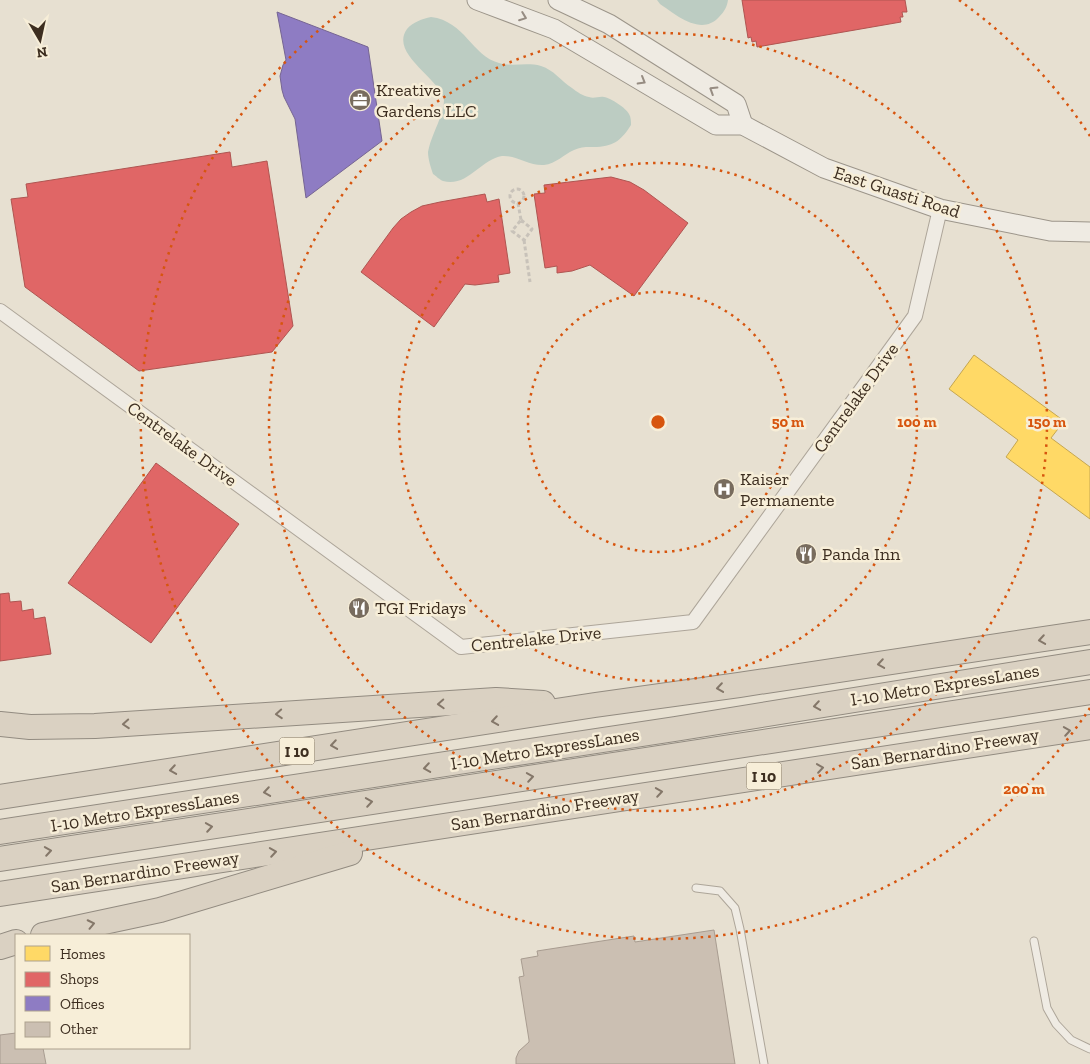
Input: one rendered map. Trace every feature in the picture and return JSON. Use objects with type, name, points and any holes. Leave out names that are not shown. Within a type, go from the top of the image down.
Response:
[{"type":"highway","name":"I 10","points":[[0,797],[1090,632]]},
{"type":"highway","name":"I-10 Metro ExpressLanes","points":[[0,832],[665,730],[1090,662]]},
{"type":"highway","name":"I-10 Metro ExpressLanes","points":[[0,859],[1090,692]]},
{"type":"highway","points":[[0,724],[30,728],[95,726],[496,700],[595,706]]},
{"type":"highway","name":"San Bernardino Freeway","points":[[0,894],[1090,727]]},
{"type":"highway","points":[[48,934],[160,910],[438,827]]},
{"type":"highway","points":[[0,947],[15,942]]},
{"type":"main road","name":"East Guasti Road","points":[[477,0],[554,29],[716,125],[743,125],[824,168],[940,210],[1050,231],[1090,232]]},
{"type":"main road","points":[[558,0],[609,24],[736,104],[743,125]]},
{"type":"street","name":"Centrelake Drive","points":[[0,310],[461,647],[693,622],[915,316],[940,210]]},
{"type":"lane","points":[[696,888],[720,891],[735,908],[764,1064]]},
{"type":"lane","points":[[1034,941],[1047,1008],[1056,1024],[1070,1040],[1090,1049]]},
{"type":"path","points":[[516,189],[521,190],[524,196],[518,203],[512,201],[510,197],[511,192],[516,189]]},
{"type":"path","points":[[518,203],[521,220],[532,229],[524,240],[530,282]]},
{"type":"path","points":[[521,220],[512,231],[524,240]]},
{"type":"shaded area","points":[[657,0],[728,0],[725,9],[719,17],[712,23],[704,25],[688,22],[660,4]]},
{"type":"shaded area","points":[[431,17],[452,25],[490,59],[504,64],[541,66],[550,70],[582,95],[591,98],[604,97],[614,101],[627,112],[631,125],[621,138],[609,145],[577,149],[548,164],[538,165],[502,156],[487,162],[467,177],[452,182],[442,180],[433,174],[428,152],[441,115],[444,100],[441,92],[410,57],[405,48],[403,38],[407,29],[412,24]]},
{"type":"building: Homes","points":[[974,355],[1064,421],[1051,438],[1090,467],[1090,519],[1006,457],[1018,440],[949,389]]},
{"type":"building: Shops","points":[[742,0],[905,0],[907,12],[902,12],[901,22],[757,47],[756,41],[752,42],[751,37],[748,38]]},
{"type":"building: Shops","points":[[230,152],[232,167],[267,161],[293,326],[272,352],[139,371],[25,287],[11,199],[28,197],[26,184]]},
{"type":"building: Shops","points":[[611,177],[630,182],[644,190],[688,223],[634,296],[590,265],[572,271],[557,273],[557,266],[545,268],[534,194],[545,193],[544,185]]},
{"type":"building: Shops","points":[[485,194],[487,202],[499,199],[510,273],[498,275],[499,282],[475,285],[465,284],[434,327],[361,272],[393,228],[411,212],[422,206]]},
{"type":"building: Shops","points":[[156,463],[239,524],[151,643],[68,583]]},
{"type":"building: Shops","points":[[9,593],[10,602],[21,601],[22,611],[33,609],[34,619],[45,617],[51,654],[0,661],[0,594]]},
{"type":"building: Offices","points":[[277,12],[368,47],[382,141],[306,198],[295,119],[282,90],[280,76],[286,60]]},
{"type":"building: Other","points":[[714,930],[735,1064],[516,1064],[519,1051],[529,1042],[519,977],[524,976],[521,959],[538,956],[537,951],[634,936],[635,942]]},
{"type":"building: Other","points":[[15,1033],[15,1049],[43,1049],[46,1064],[0,1064],[0,1035]]},
{"type":"place","name":"Kreative Gardens LLC","points":[[360,100]]},
{"type":"place","name":"Kaiser Permanente","points":[[724,489]]},
{"type":"place","name":"Panda Inn","points":[[806,554]]},
{"type":"place","name":"TGI Fridays","points":[[359,608]]}]
